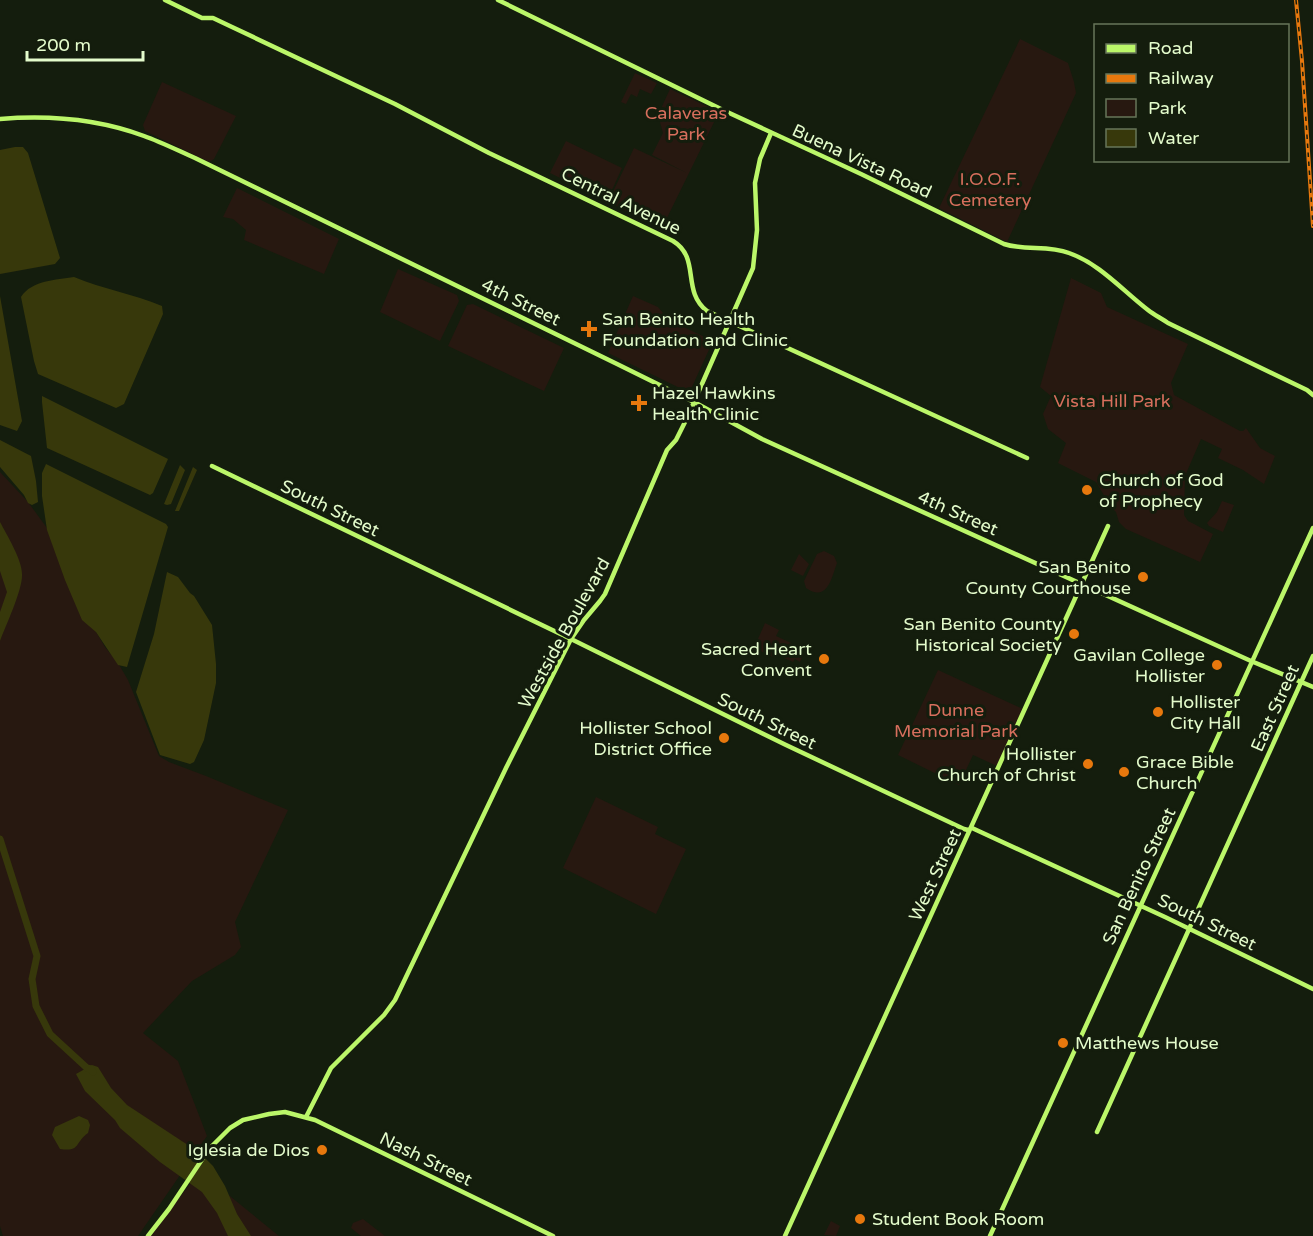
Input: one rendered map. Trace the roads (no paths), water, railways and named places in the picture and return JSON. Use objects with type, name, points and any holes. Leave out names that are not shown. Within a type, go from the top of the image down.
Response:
[{"type":"street","name":"Central Avenue","points":[[165,0],[202,18],[213,18],[673,240],[682,247],[688,259],[692,290],[698,302],[707,311],[1027,458]]},
{"type":"street","name":"Buena Vista Road","points":[[498,0],[1004,244],[1059,250],[1080,258],[1094,266],[1168,323],[1310,390],[1313,395]]},
{"type":"street","name":"4th Street","points":[[0,119],[38,117],[66,119],[105,125],[144,136],[204,163],[694,402],[762,439],[1313,687]]},
{"type":"street","name":"Westside Boulevard","points":[[306,1117],[331,1068],[384,1015],[394,1000],[501,778],[572,639],[605,594],[668,450],[676,440],[694,402],[750,274],[755,258],[758,230],[755,183],[760,159],[771,133]]},
{"type":"street","name":"South Street","points":[[212,466],[572,639],[786,746],[964,829],[972,828],[1141,906],[1313,990]]},
{"type":"street","name":"West Street","points":[[785,1236],[1108,526]]},
{"type":"street","name":"San Benito Street","points":[[990,1236],[1313,528]]},
{"type":"street","name":"East Street","points":[[1097,1132],[1313,656]]},
{"type":"street","name":"Nash Street","points":[[148,1236],[214,1143],[230,1128],[243,1120],[285,1112],[306,1117],[415,1167],[553,1236]]},
{"type":"water","points":[[23,147],[28,153],[60,258],[55,264],[0,274],[0,150]]},
{"type":"water","points":[[74,277],[162,306],[163,314],[124,404],[116,408],[38,374],[21,297],[31,287],[38,284]]},
{"type":"water","points":[[0,296],[22,421],[17,431],[0,425]]},
{"type":"water","points":[[42,396],[168,459],[153,493],[150,495],[47,448]]},
{"type":"water","points":[[0,440],[31,456],[38,502],[32,505],[28,503],[0,467]]},
{"type":"water","points":[[46,464],[168,527],[127,667],[118,665],[96,632],[82,620],[65,580],[47,530],[42,496],[42,473]]},
{"type":"water","points":[[180,465],[185,470],[171,504],[164,504]]},
{"type":"water","points":[[193,467],[197,470],[179,511],[175,511]]},
{"type":"water","points":[[0,522],[17,555],[22,581],[0,641],[0,612],[7,592],[0,571]]},
{"type":"water","points":[[167,572],[178,577],[194,596],[212,625],[216,683],[204,740],[194,762],[190,764],[160,755],[136,692],[154,634]]},
{"type":"water","points":[[92,1065],[98,1067],[111,1088],[127,1105],[200,1153],[213,1166],[237,1214],[251,1236],[228,1236],[217,1213],[202,1192],[160,1162],[120,1128],[115,1120],[85,1091],[76,1074]]},
{"type":"water","points":[[79,1116],[88,1120],[90,1125],[88,1133],[74,1148],[60,1149],[52,1135],[55,1127]]},
{"type":"waterway","points":[[0,839],[37,956],[32,979],[36,1006],[50,1034],[93,1072]]},
{"type":"railway","points":[[1296,0],[1313,226]]},
{"type":"place","name":"San Benito Health Foundation and Clinic","points":[[589,329]]},
{"type":"place","name":"Hazel Hawkins Health Clinic","points":[[639,403]]},
{"type":"place","name":"Church of God of Prophecy","points":[[1087,490]]},
{"type":"place","name":"San Benito County Courthouse","points":[[1143,577]]},
{"type":"place","name":"San Benito County Historical Society","points":[[1074,634]]},
{"type":"place","name":"Sacred Heart Convent","points":[[824,659]]},
{"type":"place","name":"Gavilan College Hollister","points":[[1217,665]]},
{"type":"place","name":"Hollister City Hall","points":[[1158,712]]},
{"type":"place","name":"Hollister School District Office","points":[[724,738]]},
{"type":"place","name":"Hollister Church of Christ","points":[[1088,764]]},
{"type":"place","name":"Grace Bible Church","points":[[1124,772]]},
{"type":"place","name":"Matthews House","points":[[1063,1043]]},
{"type":"place","name":"Iglesia de Dios","points":[[322,1150]]},
{"type":"place","name":"Student Book Room","points":[[860,1219]]},
{"type":"park label","name":"Calaveras Park","points":[[686,123]]},
{"type":"park label","name":"I.O.O.F. Cemetery","points":[[990,189]]},
{"type":"park label","name":"Vista Hill Park","points":[[1112,401]]},
{"type":"park label","name":"Dunne Memorial Park","points":[[956,720]]}]
